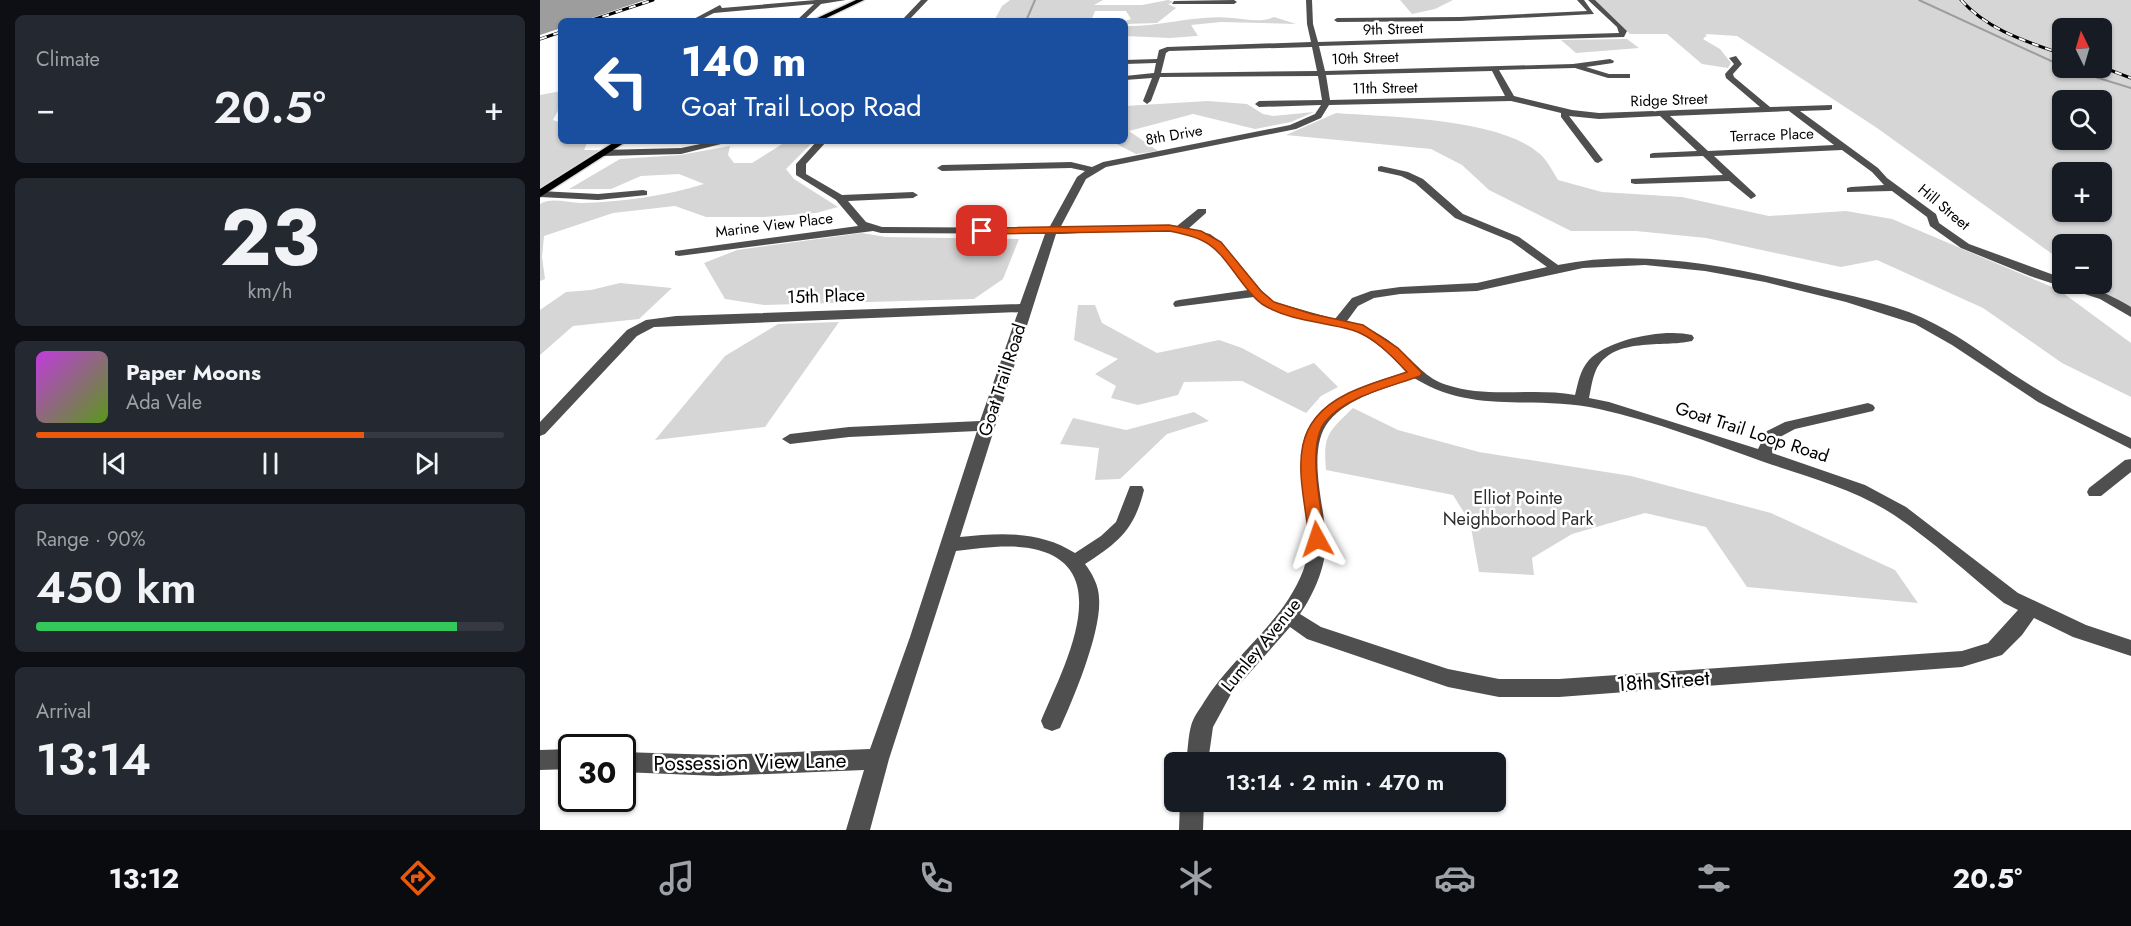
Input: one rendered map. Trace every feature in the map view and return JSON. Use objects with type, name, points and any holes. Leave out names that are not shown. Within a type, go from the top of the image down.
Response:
[{"type":"main road","points":[[821,18],[861,0]]},
{"type":"main road","points":[[540,194],[617,144]]},
{"type":"street","points":[[699,18],[726,5],[729,0]]},
{"type":"street","points":[[712,11],[843,0]]},
{"type":"street","points":[[907,18],[925,0]]},
{"type":"street","points":[[1309,0],[1310,24],[1317,44],[1327,102]]},
{"type":"street","points":[[1337,20],[1460,20],[1588,15],[1593,11],[1580,0]]},
{"type":"street","name":"9th Street","points":[[1160,61],[1162,52],[1167,49],[1317,44],[1470,34],[1621,35],[1623,31],[1620,26],[1591,0]]},
{"type":"street","points":[[803,18],[816,7],[819,1]]},
{"type":"street","points":[[1178,2],[1234,2]]},
{"type":"street","points":[[1455,10],[1470,34]]},
{"type":"street","points":[[1733,58],[1738,64],[1730,74],[1730,78],[1768,109]]},
{"type":"street","points":[[1128,62],[1160,61],[1147,101]]},
{"type":"street","points":[[1573,66],[1610,61]]},
{"type":"street","points":[[1573,66],[1608,76],[1627,76]]},
{"type":"street","name":"10th Street","points":[[1128,78],[1157,75],[1573,66]]},
{"type":"street","points":[[1494,68],[1512,96],[1511,98]]},
{"type":"street","name":"Ridge Street","points":[[1511,98],[1570,113],[1599,116],[1829,107]]},
{"type":"street","name":"11th Street","points":[[1259,104],[1511,98]]},
{"type":"street","name":"8th Drive","points":[[1091,170],[1117,161],[1293,127],[1318,116],[1327,102]]},
{"type":"street","name":"Hill Street","points":[[1792,109],[1875,170],[1894,188],[1932,216],[1934,224],[1965,246],[2052,279]]},
{"type":"street","points":[[1570,113],[1564,115],[1598,160]]},
{"type":"street","points":[[1662,113],[1751,196]]},
{"type":"street","points":[[603,153],[681,152],[715,144]]},
{"type":"street","points":[[819,144],[806,156],[800,171],[808,181],[840,198],[856,220],[872,228],[904,232],[1053,231],[1078,183],[1091,170]]},
{"type":"street","name":"Terrace Place","points":[[1653,156],[1842,147]]},
{"type":"street","points":[[942,168],[1071,165],[1091,170]]},
{"type":"street","points":[[1381,169],[1404,174],[1419,181],[1459,216],[1515,239],[1554,267]]},
{"type":"street","points":[[1635,181],[1730,178]]},
{"type":"street","points":[[1851,190],[1894,188]]},
{"type":"street","points":[[540,194],[598,197],[643,193]]},
{"type":"street","points":[[840,198],[913,195]]},
{"type":"street","points":[[1181,229],[1202,211]]},
{"type":"street","name":"Marine View Place","points":[[680,253],[872,228]]},
{"type":"street","name":"Goat Trail Loop Road","points":[[1053,231],[1181,229],[1206,236],[1218,244],[1257,293],[1270,305],[1287,311],[1340,322],[1370,334],[1394,351],[1415,373],[1440,388],[1484,398],[1581,400],[1763,455],[1859,489],[1900,511],[2011,598],[2080,631],[2131,648]]},
{"type":"street","name":"Goat Trail Road","points":[[858,830],[878,759],[920,637],[1025,308],[1053,231]]},
{"type":"street","points":[[1340,322],[1345,312],[1356,302],[1375,294],[1478,286],[1554,267],[1626,261],[1694,265],[1876,306],[1921,322],[1956,341],[2047,402],[2131,444]]},
{"type":"street","points":[[1179,304],[1257,293]]},
{"type":"street","points":[[2098,294],[2131,312]]},
{"type":"street","name":"15th Place","points":[[540,431],[632,333],[651,323],[1025,308]]},
{"type":"street","points":[[1581,400],[1592,365],[1608,351],[1635,343],[1687,338]]},
{"type":"street","name":"Lumley Avenue","points":[[1198,752],[1202,725],[1224,688],[1288,616],[1301,598],[1313,568],[1317,539],[1309,449],[1311,436],[1319,420],[1351,397],[1415,373]]},
{"type":"street","points":[[1763,455],[1772,435],[1790,425],[1868,408]]},
{"type":"street","points":[[790,439],[849,432],[987,426]]},
{"type":"street","points":[[2095,492],[2131,464]]},
{"type":"street","points":[[1074,562],[1121,529],[1130,514],[1136,490]]},
{"type":"street","points":[[948,545],[1014,540],[1033,542],[1063,552],[1074,562],[1085,580],[1090,604],[1086,624],[1052,721]]},
{"type":"street","name":"18th Street","points":[[1288,616],[1314,633],[1448,678],[1499,688],[1535,688],[1681,680],[1962,659],[1995,649],[2030,608]]},
{"type":"street","points":[[540,760],[558,759]]},
{"type":"street","name":"Possession View Lane","points":[[636,763],[690,766],[765,765],[878,759]]},
{"type":"street","points":[[1191,830],[1192,812]]},
{"type":"green space","points":[[1010,0],[1103,0],[1094,5],[1142,5],[1168,0],[1174,2],[1168,4],[1176,8],[1157,23],[1128,24],[1128,20],[1131,19],[1126,11],[1095,11],[1092,18],[996,18],[1002,6]]},
{"type":"green space","points":[[1400,0],[1453,0],[1435,9],[1412,14]]},
{"type":"green space","points":[[1595,0],[2131,0],[2131,311],[2107,294],[2112,294],[2112,234],[2052,234],[2052,254],[1877,128],[1737,36],[1705,34],[1707,35],[1703,39],[1720,49],[1731,63],[1728,68],[1702,64],[1667,34],[1630,34]]},
{"type":"green space","points":[[1219,17],[1269,19],[1274,17],[1296,24],[1221,22],[1191,25],[1198,36],[1170,38],[1128,36],[1128,26]]},
{"type":"green space","points":[[1627,39],[1639,48],[1576,53],[1561,40]]},
{"type":"green space","points":[[558,92],[558,111],[553,120],[558,122],[558,144],[587,144],[584,150],[600,150],[540,188],[540,95]]},
{"type":"green space","points":[[1208,101],[1247,104],[1263,114],[1273,116],[1314,112],[1291,122],[1255,129],[1193,114],[1129,131],[1158,151],[1136,154],[1117,144],[1128,144],[1128,106]]},
{"type":"green space","points":[[1336,113],[1443,121],[1499,133],[1522,142],[1540,154],[1558,180],[1602,192],[1682,197],[1769,216],[1846,211],[1892,219],[2052,287],[2052,294],[2064,294],[2131,343],[2131,397],[2062,363],[1983,308],[1877,260],[1841,267],[1706,238],[1636,231],[1571,231],[1489,190],[1462,165],[1431,149],[1286,135]]},
{"type":"green space","points":[[782,144],[811,144],[786,169],[794,179],[838,207],[816,213],[764,217],[706,217],[675,206],[613,213],[544,236],[542,257],[545,279],[540,281],[540,204],[554,201],[581,203],[627,200],[704,184],[679,174],[641,176],[611,189],[569,189],[620,159],[680,155],[730,146],[728,155],[734,163],[752,163]]},
{"type":"green space","points":[[862,233],[886,237],[1019,239],[1003,279],[974,299],[764,305],[725,299],[704,263],[737,250]]},
{"type":"green space","points":[[620,283],[672,288],[639,319],[573,326],[540,355],[540,310],[566,292],[591,290]]},
{"type":"green space","points":[[1078,305],[1095,305],[1102,323],[1157,353],[1219,340],[1242,348],[1288,373],[1314,363],[1338,387],[1321,396],[1306,413],[1242,381],[1184,382],[1178,395],[1138,405],[1111,398],[1116,386],[1095,374],[1118,359],[1074,340]]},
{"type":"green space","points":[[839,322],[765,427],[655,440],[725,356],[778,324]]},
{"type":"green space","name":"Elliot Pointe Neighborhood Park","points":[[1353,408],[1398,430],[1479,452],[1631,476],[1771,513],[1895,570],[1918,603],[1747,587],[1706,527],[1645,513],[1572,534],[1532,558],[1534,575],[1479,572],[1470,522],[1453,495],[1326,470],[1325,449],[1329,435]]},
{"type":"green space","points":[[1194,412],[1209,421],[1167,434],[1120,479],[1095,480],[1099,448],[1060,444],[1073,418],[1126,430]]},
{"type":"shaded area","points":[[540,0],[645,0],[592,18],[558,18],[558,29],[540,35]]},
{"type":"waterway","points":[[1027,18],[1035,0]]},
{"type":"waterway","points":[[1919,0],[2052,61]]},
{"type":"waterway","points":[[2098,78],[2131,88]]},
{"type":"railway","points":[[598,18],[653,0]]},
{"type":"railway","points":[[1961,0],[1995,27],[2052,50]]},
{"type":"railway","points":[[540,39],[558,33]]},
{"type":"railway","points":[[2112,71],[2131,78]]},
{"type":"route","points":[[982,231],[1169,228],[1198,233],[1218,244],[1257,293],[1270,305],[1309,317],[1359,328],[1394,351],[1415,373],[1351,397],[1335,406],[1319,420],[1311,436],[1308,459],[1317,539]]}]
